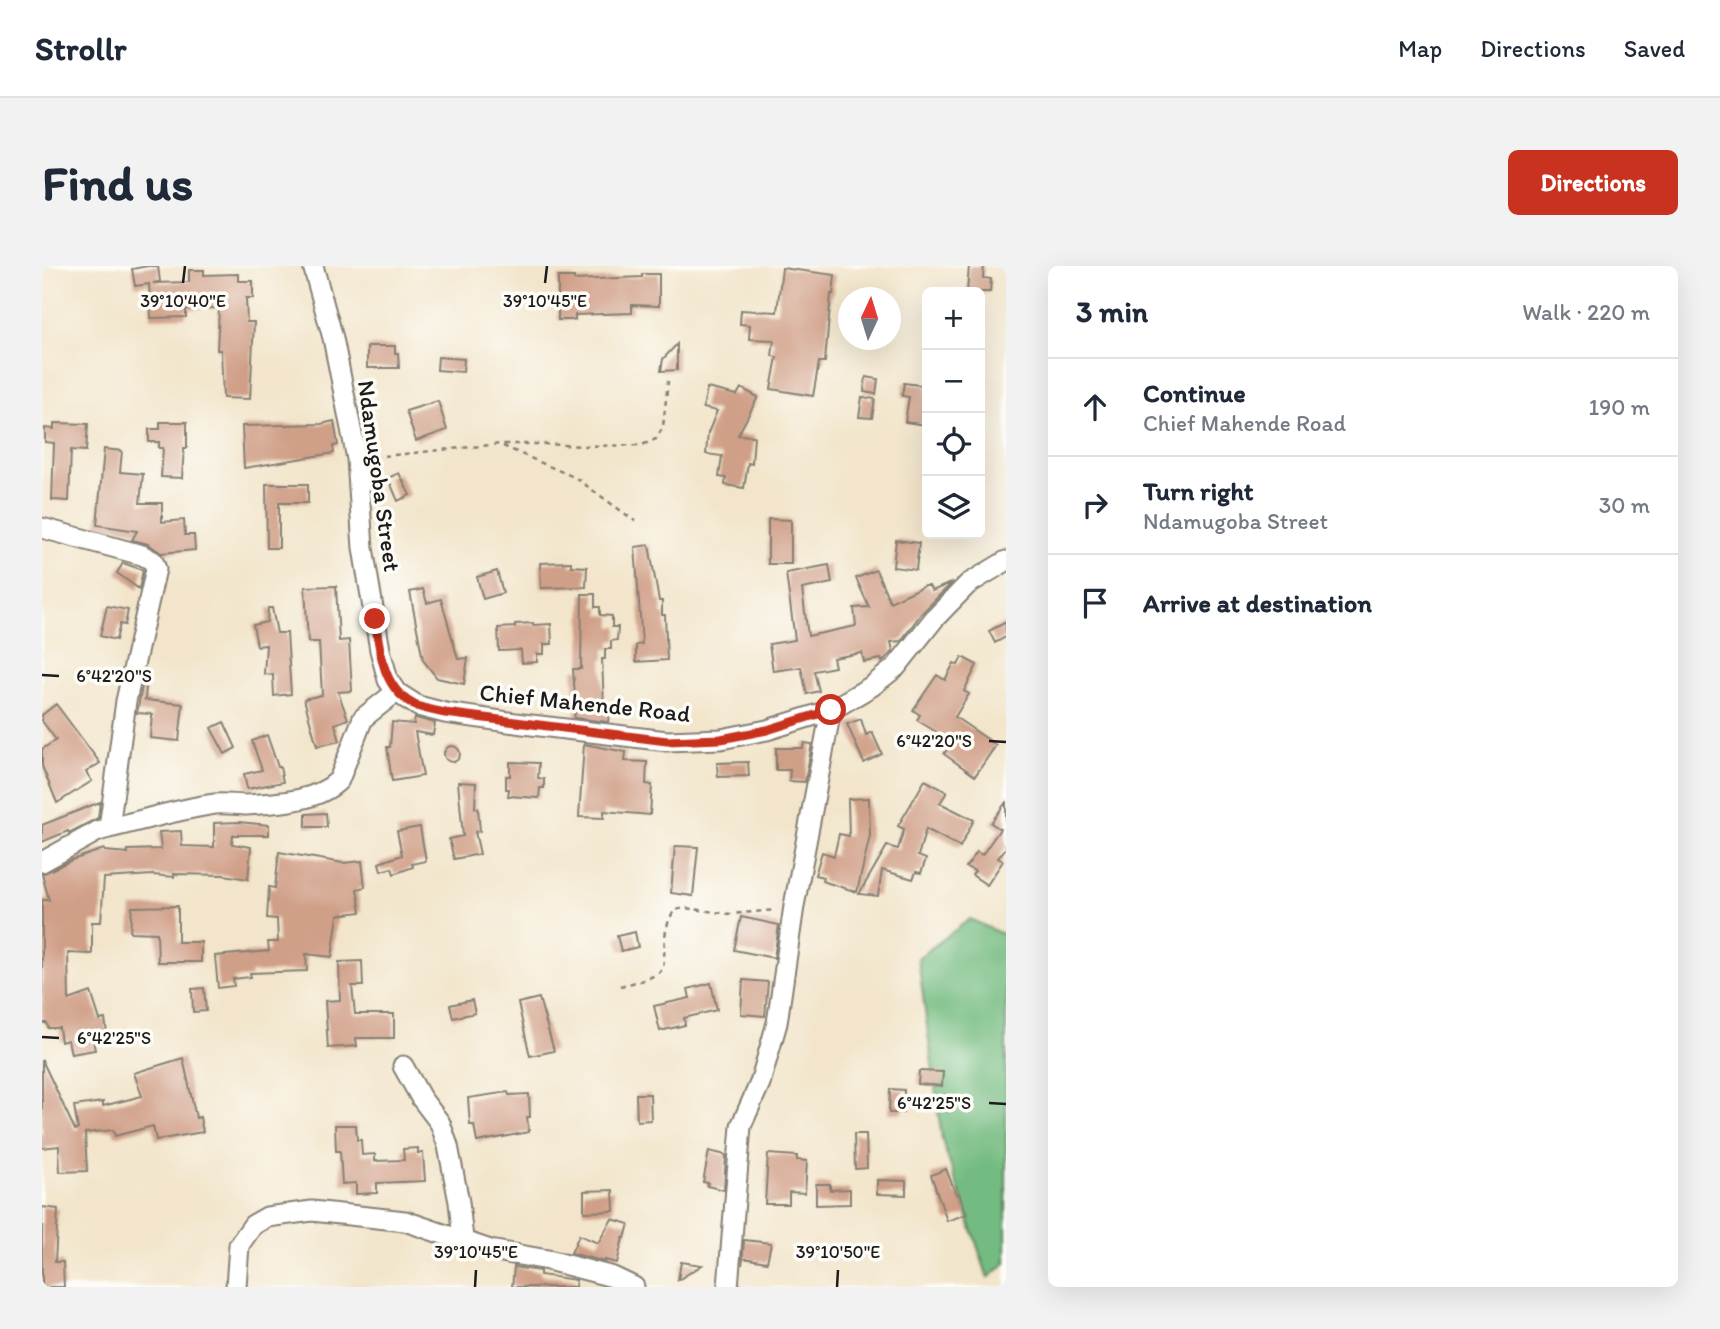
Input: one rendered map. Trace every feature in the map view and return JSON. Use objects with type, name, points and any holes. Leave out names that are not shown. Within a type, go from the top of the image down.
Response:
[{"type":"street","name":"Ndamugoba Street","points":[[313,266],[333,338],[357,459],[363,548],[380,650],[388,680],[396,692]]},
{"type":"street","points":[[42,528],[142,555],[153,561],[156,569],[126,701],[109,828]]},
{"type":"street","name":"Chief Mahende Road","points":[[396,692],[418,706],[445,713],[667,741],[721,739],[767,730],[831,710],[872,687],[896,667],[934,619],[968,584],[1006,561]]},
{"type":"street","points":[[42,862],[98,831],[109,828],[217,804],[246,805],[291,800],[316,795],[331,788],[339,780],[363,718],[396,692]]},
{"type":"street","points":[[728,1287],[741,1126],[760,1083],[777,1023],[794,906],[831,710]]},
{"type":"street","points":[[402,1066],[440,1123],[459,1202],[463,1240]]},
{"type":"street","points":[[236,1287],[239,1245],[253,1225],[267,1217],[312,1211],[404,1221],[490,1250],[548,1260],[614,1277],[634,1287]]},
{"type":"path","points":[[357,459],[500,444],[642,445],[656,439],[663,427],[668,381]]},
{"type":"path","points":[[500,444],[576,478],[635,521]]},
{"type":"path","points":[[620,986],[658,974],[663,969],[662,948],[666,929],[675,910],[685,908],[730,914],[794,906]]},
{"type":"green space","points":[[970,919],[1006,936],[1006,1263],[988,1278],[942,1140],[918,958]]},
{"type":"building","points":[[158,266],[160,282],[153,283],[189,282],[189,270],[204,270],[204,275],[238,274],[238,281],[253,281],[253,298],[246,298],[247,322],[254,322],[250,399],[223,398],[221,350],[217,350],[219,308],[186,309],[186,317],[151,318],[149,284],[135,286],[132,269]]},
{"type":"building","points":[[969,266],[984,266],[983,278],[991,279],[990,292],[985,292],[985,287],[967,287]]},
{"type":"building","points":[[782,268],[835,275],[825,362],[819,362],[813,396],[771,389],[777,357],[772,356],[774,340],[749,339],[750,325],[740,324],[741,310],[777,312]]},
{"type":"building","points":[[642,274],[659,274],[659,306],[632,305],[632,313],[575,315],[575,320],[558,320],[558,277],[574,277],[574,280],[642,277]]},
{"type":"building","points":[[677,344],[677,370],[661,371],[663,359]]},
{"type":"building","points":[[369,346],[395,346],[399,368],[367,368]]},
{"type":"building","points":[[438,357],[464,359],[463,372],[437,370]]},
{"type":"building","points":[[866,377],[878,379],[876,394],[864,392]]},
{"type":"building","points":[[904,383],[922,385],[922,424],[905,422],[909,397],[902,396]]},
{"type":"building","points":[[707,388],[737,395],[741,388],[758,397],[738,435],[754,436],[752,464],[748,463],[744,488],[725,485],[726,478],[719,477],[722,456],[706,454],[708,433],[717,411],[703,408]]},
{"type":"building","points":[[862,397],[875,399],[872,418],[859,417]]},
{"type":"building","points":[[438,401],[447,430],[416,441],[406,411]]},
{"type":"building","points":[[334,421],[338,445],[333,446],[334,453],[244,468],[242,426],[321,424]]},
{"type":"building","points":[[160,422],[187,422],[187,448],[184,448],[182,478],[161,477],[163,448],[159,448],[159,442],[149,442],[149,429],[160,429]]},
{"type":"building","points":[[54,423],[88,424],[86,451],[71,450],[69,501],[52,500],[54,443],[45,442],[45,428],[54,429]]},
{"type":"building","points":[[104,449],[122,451],[120,472],[143,474],[140,503],[162,503],[162,522],[184,520],[185,535],[194,535],[195,550],[161,553],[148,544],[132,540],[137,531],[97,525]]},
{"type":"building","points":[[399,473],[410,495],[398,501],[388,478]]},
{"type":"building","points":[[266,484],[308,484],[308,503],[279,503],[279,548],[267,548]]},
{"type":"building","points":[[768,519],[791,520],[791,564],[768,564]]},
{"type":"building","points":[[896,540],[919,543],[916,570],[893,567]]},
{"type":"building","points":[[649,545],[659,601],[662,601],[662,615],[665,615],[667,660],[636,662],[636,645],[642,644],[635,547]]},
{"type":"building","points":[[571,562],[571,566],[587,567],[586,587],[541,588],[540,563]]},
{"type":"building","points":[[123,563],[143,570],[139,589],[117,573]]},
{"type":"building","points":[[829,565],[832,583],[802,589],[808,636],[856,626],[854,608],[869,607],[856,578],[876,570],[890,602],[924,586],[929,586],[932,591],[953,582],[921,614],[901,641],[891,642],[893,651],[882,662],[881,659],[864,662],[862,653],[833,658],[835,667],[814,671],[819,691],[807,694],[801,667],[773,671],[769,644],[795,640],[786,573]]},
{"type":"building","points":[[497,571],[503,593],[483,599],[477,577]]},
{"type":"building","points":[[336,586],[339,641],[349,640],[352,691],[338,692],[348,719],[335,724],[340,741],[317,746],[304,699],[322,695],[319,642],[308,642],[305,587]]},
{"type":"building","points":[[423,589],[427,603],[441,599],[458,659],[468,658],[464,684],[437,678],[423,660],[410,592]]},
{"type":"building","points":[[582,594],[595,594],[595,607],[600,607],[600,615],[612,616],[612,627],[618,627],[617,640],[611,641],[611,649],[605,649],[605,659],[602,659],[604,707],[610,708],[608,722],[574,718],[578,696],[575,696],[573,669],[581,669]]},
{"type":"building","points":[[107,606],[128,610],[125,625],[120,624],[116,640],[100,636]]},
{"type":"building","points":[[268,608],[272,608],[277,633],[287,633],[291,694],[274,696],[273,675],[264,674],[266,645],[257,646],[253,625],[267,622]]},
{"type":"building","points":[[1006,622],[1006,637],[995,643],[989,631]]},
{"type":"building","points":[[533,623],[551,624],[552,644],[544,644],[544,654],[537,654],[537,662],[522,663],[521,650],[499,651],[498,628]]},
{"type":"building","points":[[962,657],[977,665],[964,691],[969,694],[955,717],[996,745],[975,776],[944,754],[952,742],[917,720],[920,715],[913,710],[937,675],[945,680],[954,663],[958,665]]},
{"type":"building","points":[[142,686],[146,687],[145,700],[183,704],[179,741],[150,738],[152,714],[137,713]]},
{"type":"building","points":[[56,704],[100,763],[86,772],[92,781],[57,803],[42,766],[42,749],[56,740],[42,721],[42,715]]},
{"type":"building","points":[[415,718],[435,723],[433,735],[415,732],[423,776],[392,781],[387,747],[390,747],[392,722],[414,724]]},
{"type":"building","points":[[861,719],[866,735],[872,732],[882,754],[864,763],[847,724]]},
{"type":"building","points":[[224,722],[236,748],[225,754],[211,728]]},
{"type":"building","points":[[267,735],[283,782],[247,789],[244,774],[262,770],[252,741]]},
{"type":"building","points":[[804,743],[812,744],[805,782],[789,781],[790,770],[776,770],[776,748],[803,748]]},
{"type":"building","points":[[584,744],[626,752],[625,761],[647,762],[646,784],[652,785],[650,815],[604,811],[604,818],[579,817]]},
{"type":"building","points":[[449,746],[455,746],[460,754],[458,760],[449,762],[444,757],[444,751]]},
{"type":"building","points":[[510,762],[539,763],[538,778],[544,779],[544,788],[540,788],[539,798],[508,796],[506,776],[510,776]]},
{"type":"building","points":[[748,762],[749,776],[718,777],[717,763]]},
{"type":"building","points":[[925,780],[947,792],[940,803],[974,820],[960,847],[926,829],[918,856],[926,859],[921,873],[916,872],[913,879],[882,870],[878,896],[859,894],[887,846],[898,849],[904,829],[898,826]]},
{"type":"building","points":[[458,782],[476,783],[475,808],[478,808],[480,831],[475,832],[480,854],[454,859],[449,839],[463,836]]},
{"type":"building","points":[[869,798],[870,836],[857,892],[822,881],[823,877],[815,875],[822,852],[834,856],[839,834],[849,836],[848,799]]},
{"type":"building","points":[[100,802],[98,818],[69,833],[68,831],[42,842],[42,825]]},
{"type":"building","points":[[1006,802],[1006,848],[998,858],[1003,861],[987,885],[972,875],[975,871],[966,867],[977,852],[982,855],[1000,829],[991,823]]},
{"type":"building","points":[[326,813],[327,827],[306,827],[306,814]]},
{"type":"building","points":[[214,823],[269,825],[269,835],[233,835],[232,844],[251,847],[248,879],[224,875],[174,874],[174,877],[153,875],[104,878],[101,922],[92,922],[92,954],[68,953],[69,1000],[91,992],[100,1020],[105,1019],[107,1033],[92,1036],[95,1050],[71,1054],[68,1040],[61,1042],[59,1028],[48,1028],[47,1023],[42,1023],[42,900],[49,900],[42,874],[104,849],[128,853],[128,850],[161,849],[159,832],[181,831],[182,846],[214,847]]},
{"type":"building","points":[[420,827],[426,861],[412,864],[413,867],[394,874],[392,868],[381,871],[379,863],[402,855],[397,831]]},
{"type":"building","points":[[675,846],[698,847],[693,896],[671,893]]},
{"type":"building","points":[[279,852],[343,863],[362,861],[365,887],[357,889],[361,912],[338,915],[332,957],[306,954],[307,971],[250,973],[251,977],[233,979],[234,986],[218,988],[215,956],[269,951],[268,942],[278,942],[277,919],[267,918],[269,887],[275,888]]},
{"type":"building","points":[[178,906],[178,942],[201,942],[201,962],[158,962],[157,933],[130,932],[132,907]]},
{"type":"building","points":[[741,917],[779,925],[774,958],[734,950]]},
{"type":"building","points":[[635,932],[638,947],[621,951],[617,936]]},
{"type":"building","points":[[362,961],[363,986],[352,986],[355,1014],[394,1014],[394,1038],[356,1038],[357,1046],[328,1048],[325,1001],[340,1000],[339,962]]},
{"type":"building","points":[[743,980],[768,982],[765,1016],[741,1014]]},
{"type":"building","points":[[711,983],[717,1010],[684,1018],[685,1025],[660,1031],[654,1006],[690,998],[688,989]]},
{"type":"building","points":[[204,988],[206,1011],[193,1012],[192,989]]},
{"type":"building","points":[[539,998],[554,1051],[530,1056],[518,1003]]},
{"type":"building","points":[[472,1000],[475,1013],[453,1018],[450,1005]]},
{"type":"building","points":[[183,1058],[196,1118],[200,1117],[203,1132],[156,1140],[153,1126],[115,1136],[113,1130],[85,1133],[87,1171],[60,1172],[59,1146],[42,1148],[42,1060],[75,1130],[78,1129],[74,1106],[103,1102],[103,1106],[142,1096],[134,1073]]},
{"type":"building","points":[[919,1071],[943,1072],[942,1086],[918,1084]]},
{"type":"building","points":[[890,1089],[904,1090],[903,1113],[889,1113]]},
{"type":"building","points":[[508,1092],[509,1095],[529,1094],[529,1132],[477,1142],[474,1125],[470,1125],[468,1098]]},
{"type":"building","points":[[636,1094],[650,1094],[651,1120],[637,1121]]},
{"type":"building","points":[[335,1125],[356,1125],[362,1155],[375,1154],[375,1161],[404,1160],[403,1149],[418,1148],[418,1153],[423,1153],[425,1181],[377,1183],[377,1193],[356,1194],[356,1183],[342,1184]]},
{"type":"building","points":[[854,1134],[866,1134],[867,1168],[855,1169]]},
{"type":"building","points":[[709,1151],[726,1155],[724,1190],[707,1186],[708,1183],[703,1182]]},
{"type":"building","points":[[768,1154],[797,1156],[797,1160],[807,1161],[805,1193],[789,1192],[789,1204],[765,1204]]},
{"type":"building","points":[[946,1169],[967,1214],[947,1221],[931,1175]]},
{"type":"building","points":[[877,1180],[906,1181],[906,1195],[877,1194]]},
{"type":"building","points":[[816,1184],[830,1184],[830,1190],[850,1189],[850,1204],[816,1205]]},
{"type":"building","points":[[613,1190],[614,1211],[584,1212],[584,1191]]},
{"type":"building","points":[[42,1207],[58,1209],[55,1262],[63,1262],[64,1287],[42,1287]]},
{"type":"building","points":[[612,1219],[629,1224],[617,1263],[571,1253],[579,1235],[598,1243]]},
{"type":"building","points":[[744,1240],[771,1243],[767,1262],[743,1258],[742,1265]]},
{"type":"building","points":[[681,1262],[702,1265],[678,1280]]},
{"type":"building","points":[[514,1267],[540,1271],[540,1275],[576,1280],[575,1287],[512,1287]]},
{"type":"route","points":[[375,619],[388,680],[396,692],[418,706],[445,713],[667,741],[721,739],[767,730],[831,710]]}]
